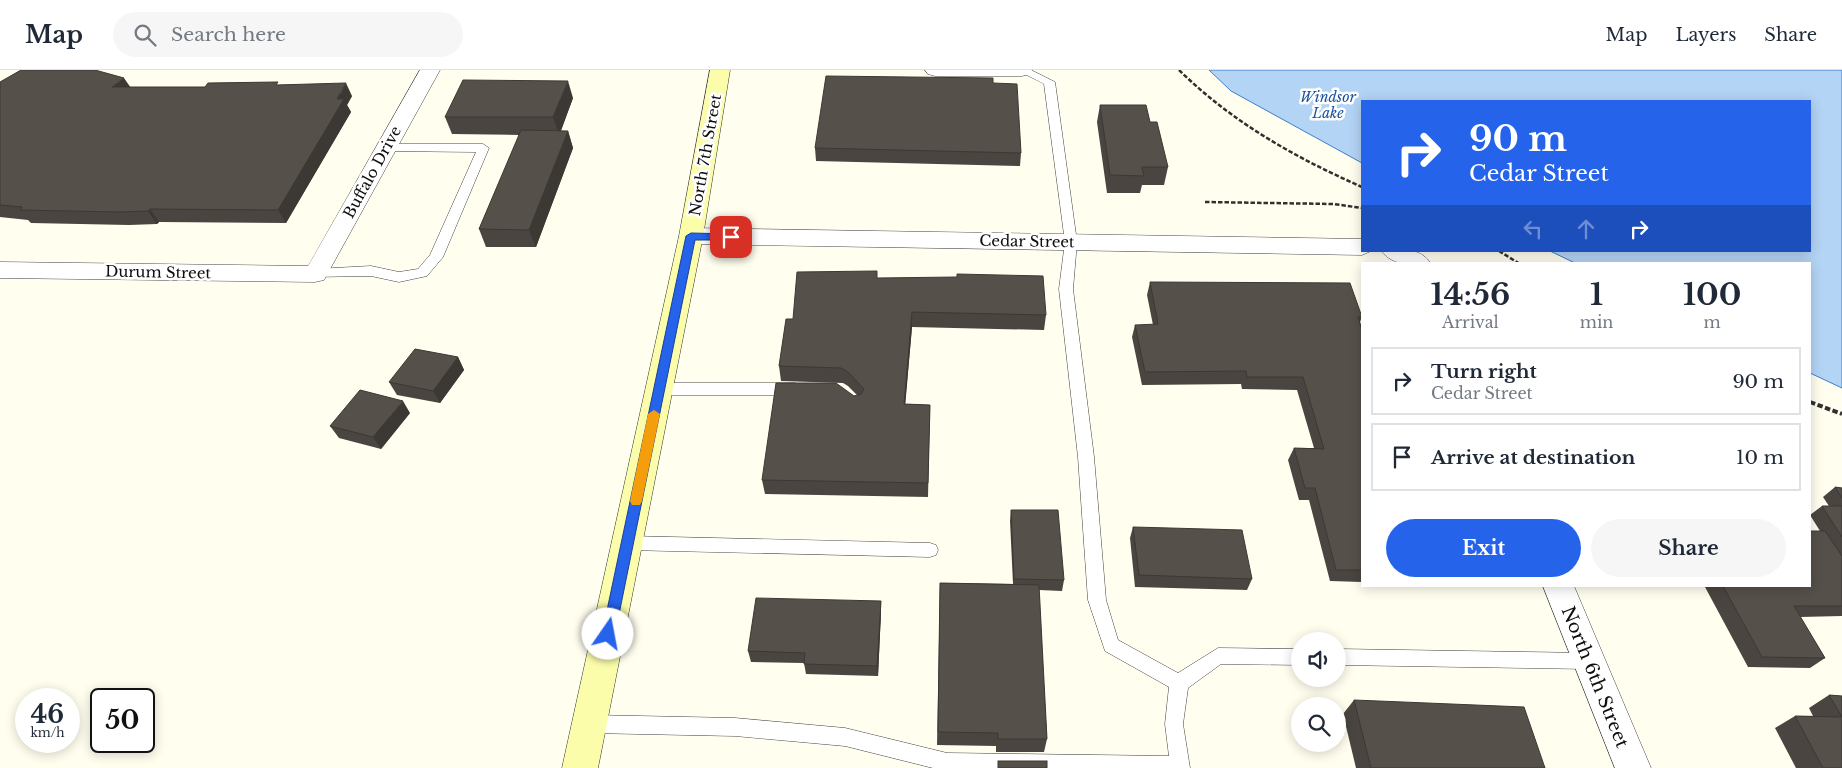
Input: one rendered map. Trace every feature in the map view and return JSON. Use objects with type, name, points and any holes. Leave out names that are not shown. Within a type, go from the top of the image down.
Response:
[{"type":"main road","name":"North 7th Street","points":[[580,768],[691,236],[720,70]]},
{"type":"street","name":"Buffalo Drive","points":[[315,274],[430,70]]},
{"type":"street","points":[[935,70],[1023,70]]},
{"type":"street","name":"Cedar Street","points":[[691,236],[1361,247]]},
{"type":"street","name":"Durum Street","points":[[0,270],[315,274]]},
{"type":"street","name":"North 6th Street","points":[[1558,587],[1633,768]]},
{"type":"lane","points":[[1023,70],[1049,82],[1070,242],[1066,290],[1086,457],[1097,600],[1112,645],[1178,683]]},
{"type":"lane","points":[[315,274],[371,271],[399,277],[422,273],[436,257],[483,148],[386,148]]},
{"type":"lane","points":[[660,389],[813,389]]},
{"type":"lane","points":[[627,543],[930,550]]},
{"type":"lane","points":[[1178,683],[1218,656],[1291,657]]},
{"type":"lane","points":[[1346,657],[1589,660]]},
{"type":"lane","points":[[590,724],[735,727],[845,737],[947,762],[1179,767],[1174,724],[1178,683]]},
{"type":"path","points":[[1179,70],[1229,115],[1253,133],[1310,164],[1361,187]]},
{"type":"path","points":[[1205,202],[1334,204],[1361,208]]},
{"type":"path","points":[[1501,252],[1517,262]]},
{"type":"path","points":[[1811,402],[1842,414]]},
{"type":"water","name":"Windsor Lake","points":[[1209,70],[1842,70],[1842,388],[1811,373],[1811,262],[1573,262],[1552,252],[1811,252],[1811,100],[1361,100],[1361,162],[1231,91]]},
{"type":"building","points":[[21,70],[95,70],[124,78],[112,87],[205,87],[208,83],[278,82],[276,85],[346,83],[337,99],[344,99],[278,210],[150,209],[148,211],[120,212],[20,210],[22,207],[0,205],[0,82]]},
{"type":"building","points":[[826,76],[993,78],[993,83],[1017,84],[1021,153],[815,148]]},
{"type":"building","points":[[463,80],[568,81],[553,117],[445,117]]},
{"type":"building","points":[[1100,105],[1146,105],[1150,122],[1157,122],[1168,167],[1142,167],[1144,176],[1110,175]]},
{"type":"building","points":[[521,130],[568,131],[529,230],[479,229]]},
{"type":"building","points":[[877,271],[877,278],[957,277],[957,274],[1043,276],[1046,315],[912,312],[904,404],[930,405],[928,483],[762,480],[776,383],[836,383],[854,396],[861,394],[864,389],[847,371],[841,368],[779,366],[786,319],[793,319],[797,272]]},
{"type":"building","points":[[1150,282],[1350,283],[1361,314],[1361,317],[1358,317],[1361,327],[1361,570],[1336,570],[1315,488],[1305,488],[1294,448],[1324,449],[1303,377],[1247,377],[1246,371],[1145,372],[1135,325],[1158,324]]},
{"type":"building","points":[[415,349],[458,357],[433,391],[389,382]]},
{"type":"building","points":[[360,390],[403,401],[373,437],[330,426]]},
{"type":"building","points":[[1835,487],[1842,488],[1842,498]]},
{"type":"building","points":[[1822,506],[1842,506],[1842,537]]},
{"type":"building","points":[[1011,510],[1058,510],[1064,580],[1014,579]]},
{"type":"building","points":[[1133,527],[1242,530],[1252,579],[1139,575]]},
{"type":"building","points":[[1811,531],[1825,531],[1842,556],[1842,606],[1794,606],[1825,658],[1762,657],[1724,587],[1811,587]]},
{"type":"building","points":[[940,583],[1039,585],[1047,739],[998,739],[998,733],[938,732]]},
{"type":"building","points":[[756,598],[881,601],[877,666],[804,664],[805,653],[748,651]]},
{"type":"building","points":[[1829,695],[1842,696],[1842,717]]},
{"type":"building","points":[[1354,700],[1524,707],[1545,768],[1371,768]]},
{"type":"building","points":[[1795,716],[1842,717],[1842,768],[1823,768]]},
{"type":"building","points":[[998,761],[1047,761],[1047,768],[998,768]]},
{"type":"slow traffic","points":[[636,501],[654,414]]},
{"type":"route","points":[[608,634],[691,236],[731,237]]}]
